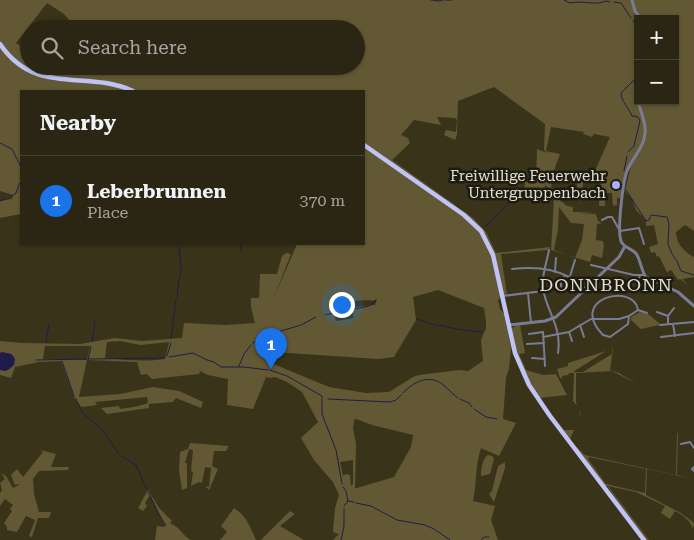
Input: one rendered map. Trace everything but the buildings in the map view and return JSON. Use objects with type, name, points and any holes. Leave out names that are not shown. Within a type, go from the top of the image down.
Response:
[{"type":"main road","points":[[0,44],[20,64]]},
{"type":"main road","points":[[40,75],[60,80],[117,85],[130,90]]},
{"type":"main road","points":[[365,146],[473,222],[481,230],[490,246],[497,270],[519,364],[535,396],[644,540]]},
{"type":"street","points":[[632,0],[638,15]]},
{"type":"street","points":[[637,285],[642,275],[636,253],[621,241],[620,232],[624,179],[628,168],[643,145],[645,134],[645,123],[639,105]]},
{"type":"street","points":[[602,220],[611,216],[620,232]]},
{"type":"street","points":[[620,232],[639,228],[644,244]]},
{"type":"street","points":[[509,325],[554,319],[620,256],[625,246]]},
{"type":"street","points":[[550,250],[545,269],[543,291],[559,335],[558,352]]},
{"type":"street","points":[[554,272],[556,258]]},
{"type":"street","points":[[570,276],[574,260]]},
{"type":"street","points":[[591,265],[642,275],[678,292],[694,306]]},
{"type":"street","points":[[512,269],[536,268],[566,274],[585,288]]},
{"type":"street","points":[[561,290],[561,283],[566,274]]},
{"type":"street","points":[[502,296],[543,291]]},
{"type":"street","points":[[528,293],[531,323]]},
{"type":"street","points":[[629,316],[628,324],[608,337],[595,327],[593,312],[597,304],[609,296],[631,300],[637,305],[638,310]]},
{"type":"street","points":[[668,324],[668,316],[674,308]]},
{"type":"street","points":[[638,310],[647,313]]},
{"type":"street","points":[[543,337],[569,332],[593,319],[617,320],[629,316],[638,310]]},
{"type":"street","points":[[657,312],[668,316]]},
{"type":"street","points":[[660,325],[694,322]]},
{"type":"street","points":[[673,324],[674,336]]},
{"type":"street","points":[[580,326],[584,337]]},
{"type":"street","points":[[528,334],[543,332],[545,366]]},
{"type":"street","points":[[569,332],[572,341]]},
{"type":"street","points":[[662,337],[694,333]]},
{"type":"street","points":[[527,344],[544,343]]},
{"type":"street","points":[[532,358],[545,358]]},
{"type":"street","points":[[681,444],[690,442],[694,448]]},
{"type":"shaded area","points":[[0,0],[694,0],[694,231],[685,225],[676,232],[677,240],[681,247],[694,257],[694,277],[682,279],[689,286],[680,279],[678,280],[671,270],[667,272],[659,256],[657,257],[655,252],[651,253],[649,247],[658,244],[654,225],[646,226],[646,220],[636,210],[632,199],[625,191],[631,166],[623,184],[615,184],[614,188],[622,190],[622,198],[617,198],[617,205],[613,206],[612,193],[605,193],[605,206],[599,206],[600,184],[594,175],[583,174],[583,188],[577,187],[577,174],[563,175],[562,179],[560,179],[560,174],[552,174],[551,192],[545,184],[546,191],[524,192],[525,182],[536,181],[537,149],[547,153],[544,150],[545,124],[494,87],[458,101],[457,134],[455,140],[444,135],[446,130],[456,132],[457,120],[455,118],[437,117],[441,125],[414,120],[401,135],[408,138],[410,143],[392,160],[473,218],[486,232],[496,253],[550,247],[548,250],[501,254],[507,295],[503,295],[491,246],[485,234],[464,215],[480,231],[489,247],[501,297],[498,300],[500,309],[504,314],[511,347],[509,369],[506,377],[503,419],[516,423],[499,456],[481,448],[473,501],[495,506],[491,520],[498,540],[333,540],[339,534],[333,532],[335,508],[339,495],[333,482],[314,460],[301,438],[318,422],[302,392],[275,377],[266,377],[253,409],[227,405],[228,379],[208,375],[200,371],[199,374],[152,379],[147,374],[141,375],[137,362],[87,360],[79,397],[120,394],[153,387],[179,391],[203,402],[201,408],[176,398],[173,402],[149,404],[149,408],[107,414],[101,408],[119,406],[120,409],[138,406],[148,403],[147,397],[95,402],[97,405],[81,407],[74,397],[61,361],[39,362],[15,367],[11,378],[0,375],[0,370],[9,369],[13,366],[14,357],[11,354],[0,353],[0,341],[80,344],[115,338],[142,341],[182,338],[184,323],[226,325],[255,323],[251,298],[259,298],[260,274],[277,274],[282,256],[286,253],[291,254],[273,300],[297,245],[365,245],[365,90],[20,90],[20,214],[0,218],[0,201],[12,199],[13,195],[0,191]],"holes":[[[551,127],[584,132],[583,134],[592,137],[594,134],[610,137],[594,173],[553,173],[560,154],[546,151]],[[438,290],[484,308],[486,328],[481,340],[483,361],[468,371],[459,370],[419,375],[389,392],[366,393],[329,387],[271,363],[273,352],[378,359],[394,357],[416,320],[413,297]],[[377,299],[375,305],[346,308],[339,311],[351,310],[354,318],[336,321],[330,302],[372,301]],[[120,341],[141,345],[169,342],[164,359],[142,361],[105,358],[107,342]],[[45,346],[90,346],[87,360],[43,359]],[[354,420],[413,435],[411,447],[394,477],[355,488],[356,444],[353,429]],[[353,460],[353,484],[351,486],[350,475],[346,474],[343,476],[340,462]]]},
{"type":"shaded area","points":[[552,194],[567,206],[573,207],[573,212],[597,212],[578,213],[596,214],[598,221],[602,223],[597,224],[596,240],[603,241],[602,258],[592,255],[590,262],[575,257],[582,240],[584,224],[571,223],[559,207],[558,229],[554,250],[567,255],[551,250],[554,200],[556,199]]},
{"type":"shaded area","points":[[640,312],[648,314],[659,325],[641,329],[631,320],[631,317]]},
{"type":"shaded area","points":[[520,325],[525,353],[519,354],[526,370],[543,375],[556,374],[567,395],[539,398],[564,430],[574,430],[570,439],[540,402],[518,360],[511,330],[513,327]]},
{"type":"shaded area","points":[[613,348],[610,370],[619,373],[637,384],[612,371],[576,373],[577,406],[573,401],[574,373],[569,373],[560,378],[557,369],[568,366],[568,363],[606,351],[573,372],[583,372],[612,354]]},
{"type":"shaded area","points":[[0,353],[11,354],[15,359],[14,365],[6,371],[0,370]]},
{"type":"shaded area","points":[[678,433],[677,475],[693,479],[647,469],[646,495],[681,513],[694,523],[693,529],[681,514],[675,511],[670,519],[661,513],[665,506],[636,492],[608,486],[649,540],[645,540],[607,486],[605,486],[570,441],[585,455],[676,475]],"holes":[[[589,457],[646,469],[645,493],[606,484],[588,459]]]},
{"type":"shaded area","points":[[190,443],[229,446],[226,451],[214,451],[212,466],[218,469],[209,490],[205,486],[209,487],[211,468],[205,467],[202,483],[199,482],[191,486],[193,450],[189,449],[185,463],[187,463],[187,488],[182,490],[179,471],[180,452],[188,449]]},
{"type":"shaded area","points":[[40,450],[56,454],[51,467],[69,467],[68,470],[39,471],[33,479],[34,494],[39,512],[51,512],[49,518],[38,518],[32,537],[29,536],[35,520],[26,516],[17,532],[7,530],[4,523],[12,511],[10,509],[13,505],[5,499],[0,506],[0,493],[2,490],[0,483],[5,479],[1,473],[6,476],[13,488],[19,485],[15,485],[11,475],[17,469],[23,477],[43,452]]},
{"type":"shaded area","points":[[488,455],[494,459],[490,474],[481,476],[483,462]]},
{"type":"shaded area","points":[[505,462],[505,468],[494,502],[489,494],[492,491],[498,466]]},
{"type":"shaded area","points":[[148,490],[159,508],[172,521],[170,523],[191,540],[155,540],[157,526],[164,527],[166,525],[150,495],[145,503],[147,506],[143,511],[138,508]]},
{"type":"shaded area","points":[[234,508],[245,518],[256,540],[220,540],[227,532],[221,526]]},
{"type":"shaded area","points":[[290,511],[295,514],[280,526],[304,540],[261,540]]},
{"type":"waterway","points":[[431,0],[443,0]]},
{"type":"waterway","points":[[445,0],[452,0]]},
{"type":"waterway","points":[[564,0],[570,3],[610,2]]},
{"type":"waterway","points":[[614,2],[621,3],[631,18]]},
{"type":"waterway","points":[[628,152],[634,146],[640,121],[638,117],[632,116],[622,99],[621,93],[634,80]]},
{"type":"waterway","points":[[0,143],[12,149],[20,165]]},
{"type":"waterway","points":[[624,171],[627,156]]},
{"type":"waterway","points":[[12,196],[16,193],[19,185]]},
{"type":"waterway","points":[[626,190],[646,221],[649,220],[651,215],[667,217],[669,224],[668,243]]},
{"type":"waterway","points":[[485,227],[519,192]]},
{"type":"waterway","points":[[0,201],[6,199]]},
{"type":"waterway","points":[[668,244],[681,271],[694,275]]},
{"type":"waterway","points":[[241,245],[241,251]]},
{"type":"waterway","points":[[179,248],[181,265]]},
{"type":"waterway","points":[[180,277],[181,267]]},
{"type":"waterway","points":[[177,297],[179,278]]},
{"type":"waterway","points":[[173,322],[176,299]]},
{"type":"waterway","points":[[325,315],[369,306],[376,300]]},
{"type":"waterway","points":[[253,343],[261,337],[301,325],[316,317]]},
{"type":"waterway","points":[[417,319],[436,325]]},
{"type":"waterway","points":[[92,341],[95,322]]},
{"type":"waterway","points":[[46,342],[49,324]]},
{"type":"waterway","points":[[171,338],[173,324]]},
{"type":"waterway","points":[[438,325],[461,330]]},
{"type":"waterway","points":[[463,330],[482,332]]},
{"type":"waterway","points":[[167,356],[171,343]]},
{"type":"waterway","points":[[239,366],[244,354],[251,345]]},
{"type":"waterway","points":[[88,360],[91,347]]},
{"type":"waterway","points":[[169,357],[193,353],[221,367],[268,370]]},
{"type":"waterway","points":[[89,359],[165,358]]},
{"type":"waterway","points":[[36,360],[86,359]]},
{"type":"waterway","points":[[62,361],[74,396]]},
{"type":"waterway","points":[[270,370],[287,376],[322,396],[322,414],[336,450],[342,484]]},
{"type":"waterway","points":[[403,393],[416,383],[432,380],[442,384],[458,398]]},
{"type":"waterway","points":[[328,399],[390,402],[396,400],[401,395]]},
{"type":"waterway","points":[[76,399],[83,414]]},
{"type":"waterway","points":[[460,399],[469,403],[472,407]]},
{"type":"waterway","points":[[474,409],[486,417],[497,419]]},
{"type":"waterway","points":[[85,415],[100,427]]},
{"type":"waterway","points":[[101,428],[119,454]]},
{"type":"waterway","points":[[121,456],[136,465],[147,490]]},
{"type":"waterway","points":[[343,487],[348,501],[344,506]]},
{"type":"waterway","points":[[148,492],[166,525]]},
{"type":"waterway","points":[[348,501],[354,502]]},
{"type":"waterway","points":[[356,503],[371,506],[397,520],[425,525],[450,540]]},
{"type":"waterway","points":[[341,540],[344,526],[344,509]]},
{"type":"waterway","points":[[481,540],[484,537],[489,537]]},
{"type":"place","name":"Freiwillige Feuerwehr Untergruppenbach","points":[[616,185]]},
{"type":"place","name":"Leberbrunnen","points":[[271,369]]},
{"type":"district","name":"DONNBRONN","points":[[606,284]]}]
